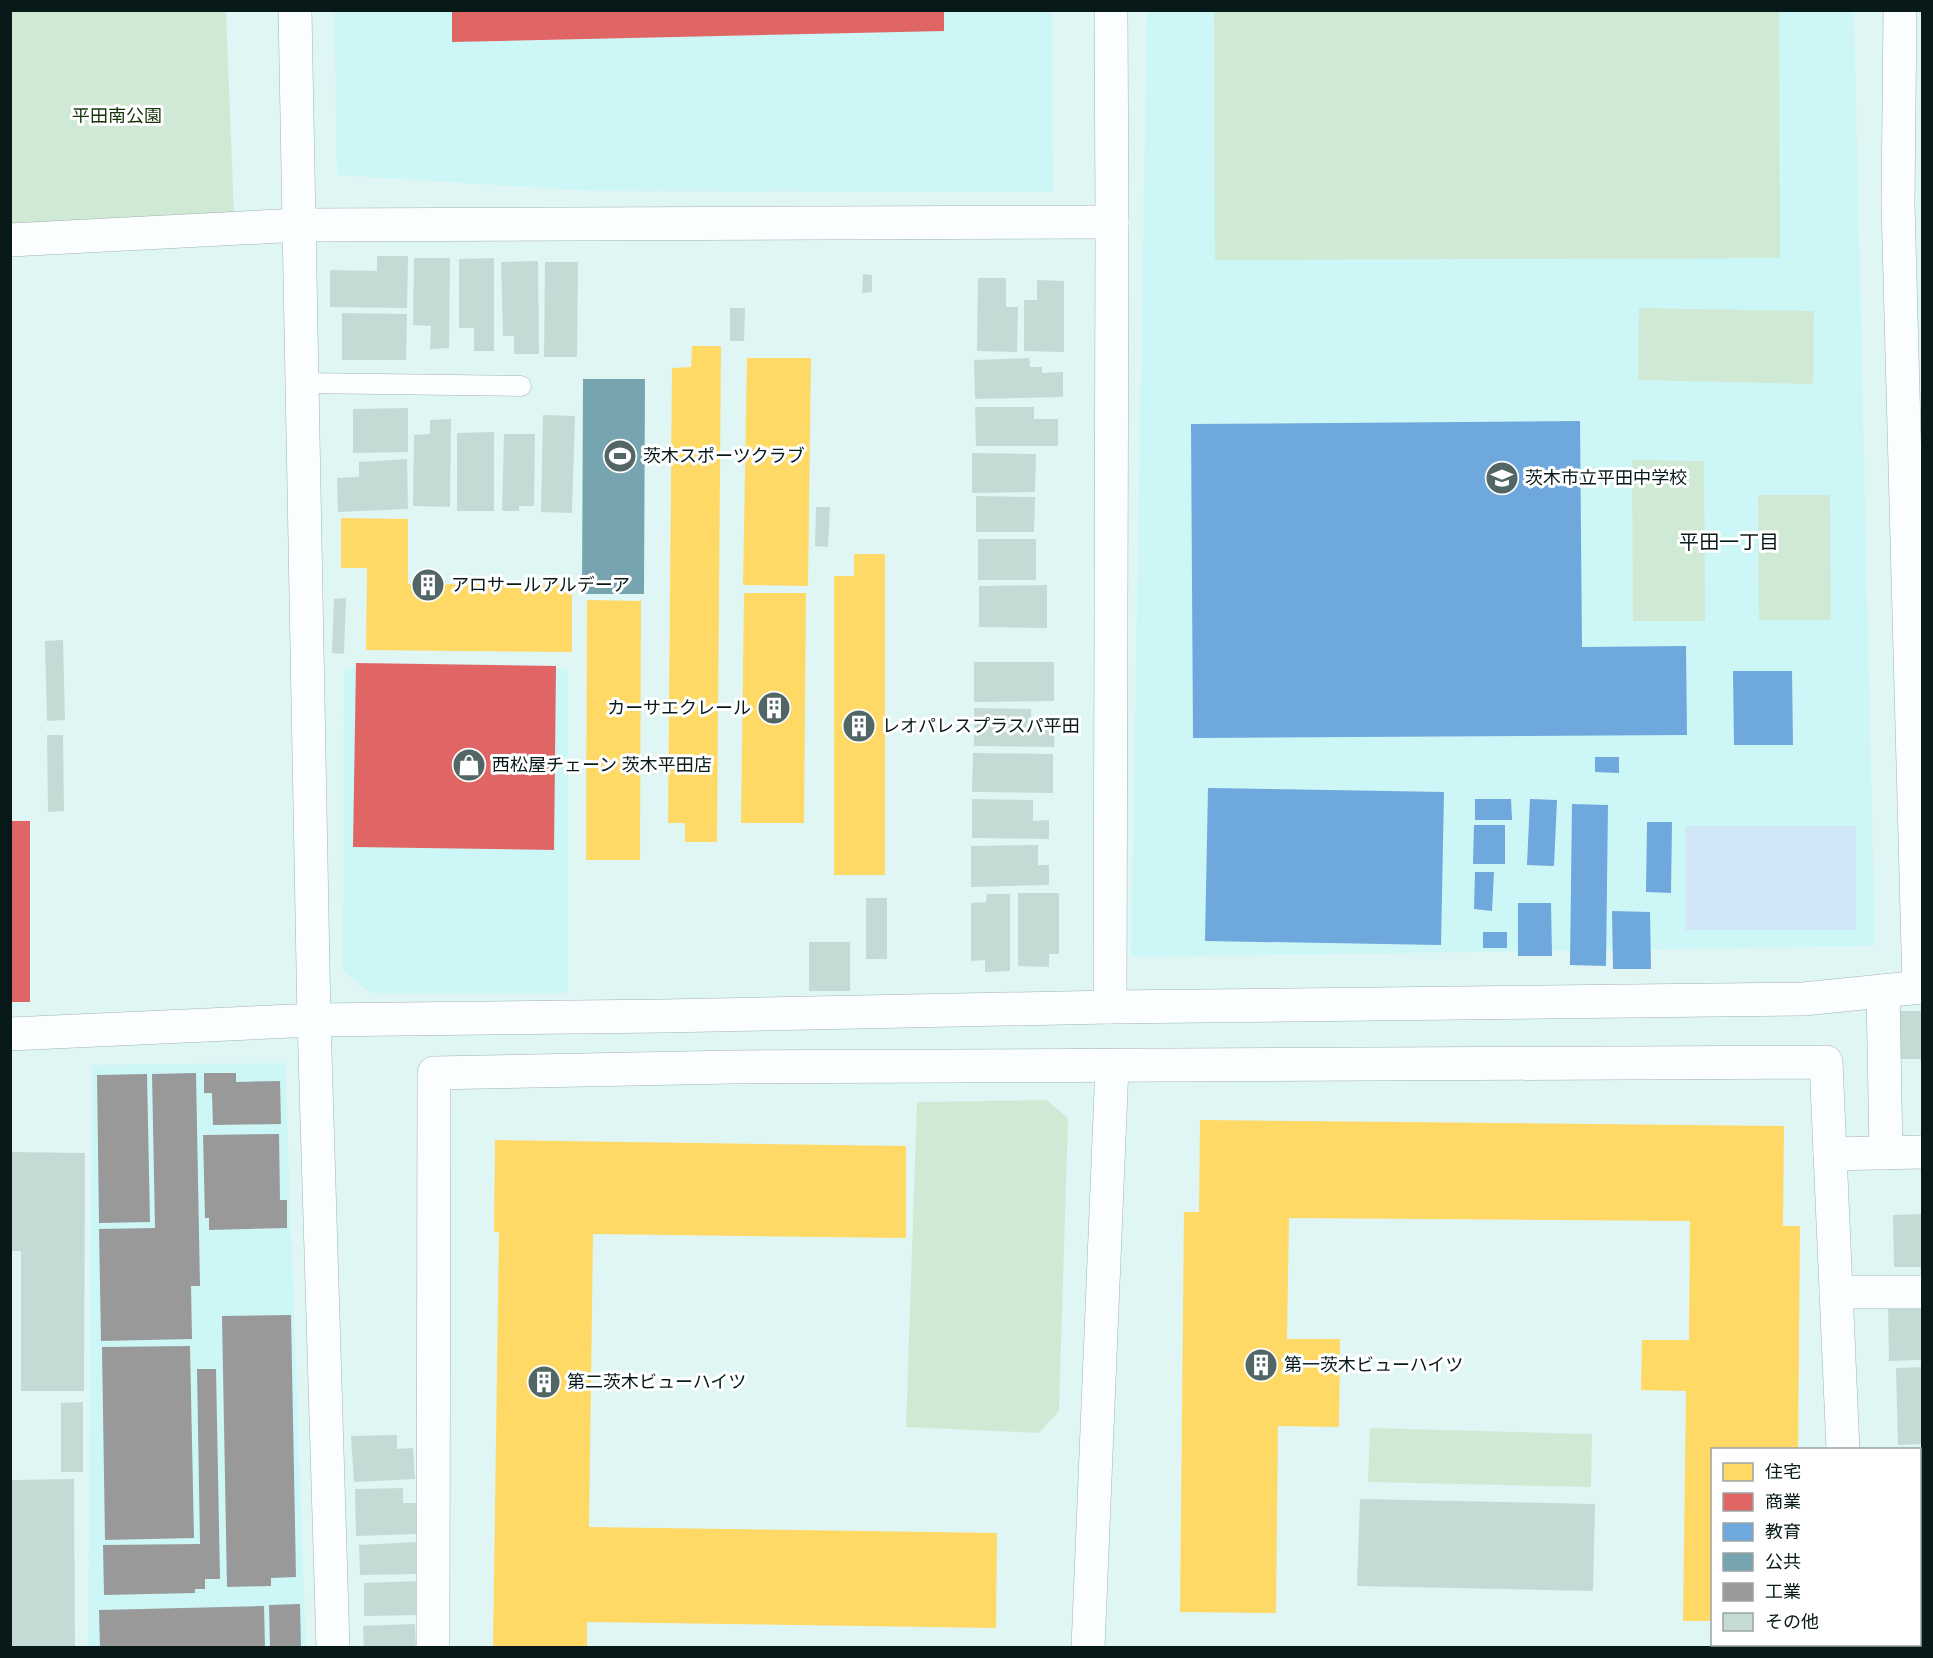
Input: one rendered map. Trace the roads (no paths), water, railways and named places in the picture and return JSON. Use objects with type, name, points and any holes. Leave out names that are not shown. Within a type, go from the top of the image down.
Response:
[{"type":"street","points":[[295,10],[314,1020],[333,1647]]},
{"type":"street","points":[[1110,1007],[1111,10]]},
{"type":"street","points":[[10,1034],[314,1020],[1803,999],[1921,987],[1898,204],[1900,10]]},
{"type":"street","points":[[10,240],[300,225],[1112,222]]},
{"type":"street","points":[[1883,991],[1886,1153]]},
{"type":"street","points":[[433,1647],[434,1073],[732,1067],[1826,1062],[1843,1448]]},
{"type":"street","points":[[1088,1647],[1112,1066]]},
{"type":"street","points":[[1830,1154],[1923,1152]]},
{"type":"street","points":[[1836,1292],[1923,1292]]},
{"type":"lane","points":[[303,383],[521,386]]},
{"type":"place","name":"茨木スポーツクラブ","points":[[620,456]]},
{"type":"place","name":"茨木市立平田中学校","points":[[1502,478]]},
{"type":"place","name":"アロサールアルデーア","points":[[428,585]]},
{"type":"place","name":"カーサエクレール","points":[[774,708]]},
{"type":"place","name":"レオパレスプラスパ平田","points":[[859,726]]},
{"type":"place","name":"西松屋チェーン 茨木平田店","points":[[469,765]]},
{"type":"place","name":"第一茨木ビューハイツ","points":[[1261,1365]]},
{"type":"place","name":"第二茨木ビューハイツ","points":[[544,1382]]},
{"type":"district","name":"平田一丁目","points":[[1729,542]]},
{"type":"park label","name":"平田南公園","points":[[117,116]]}]
